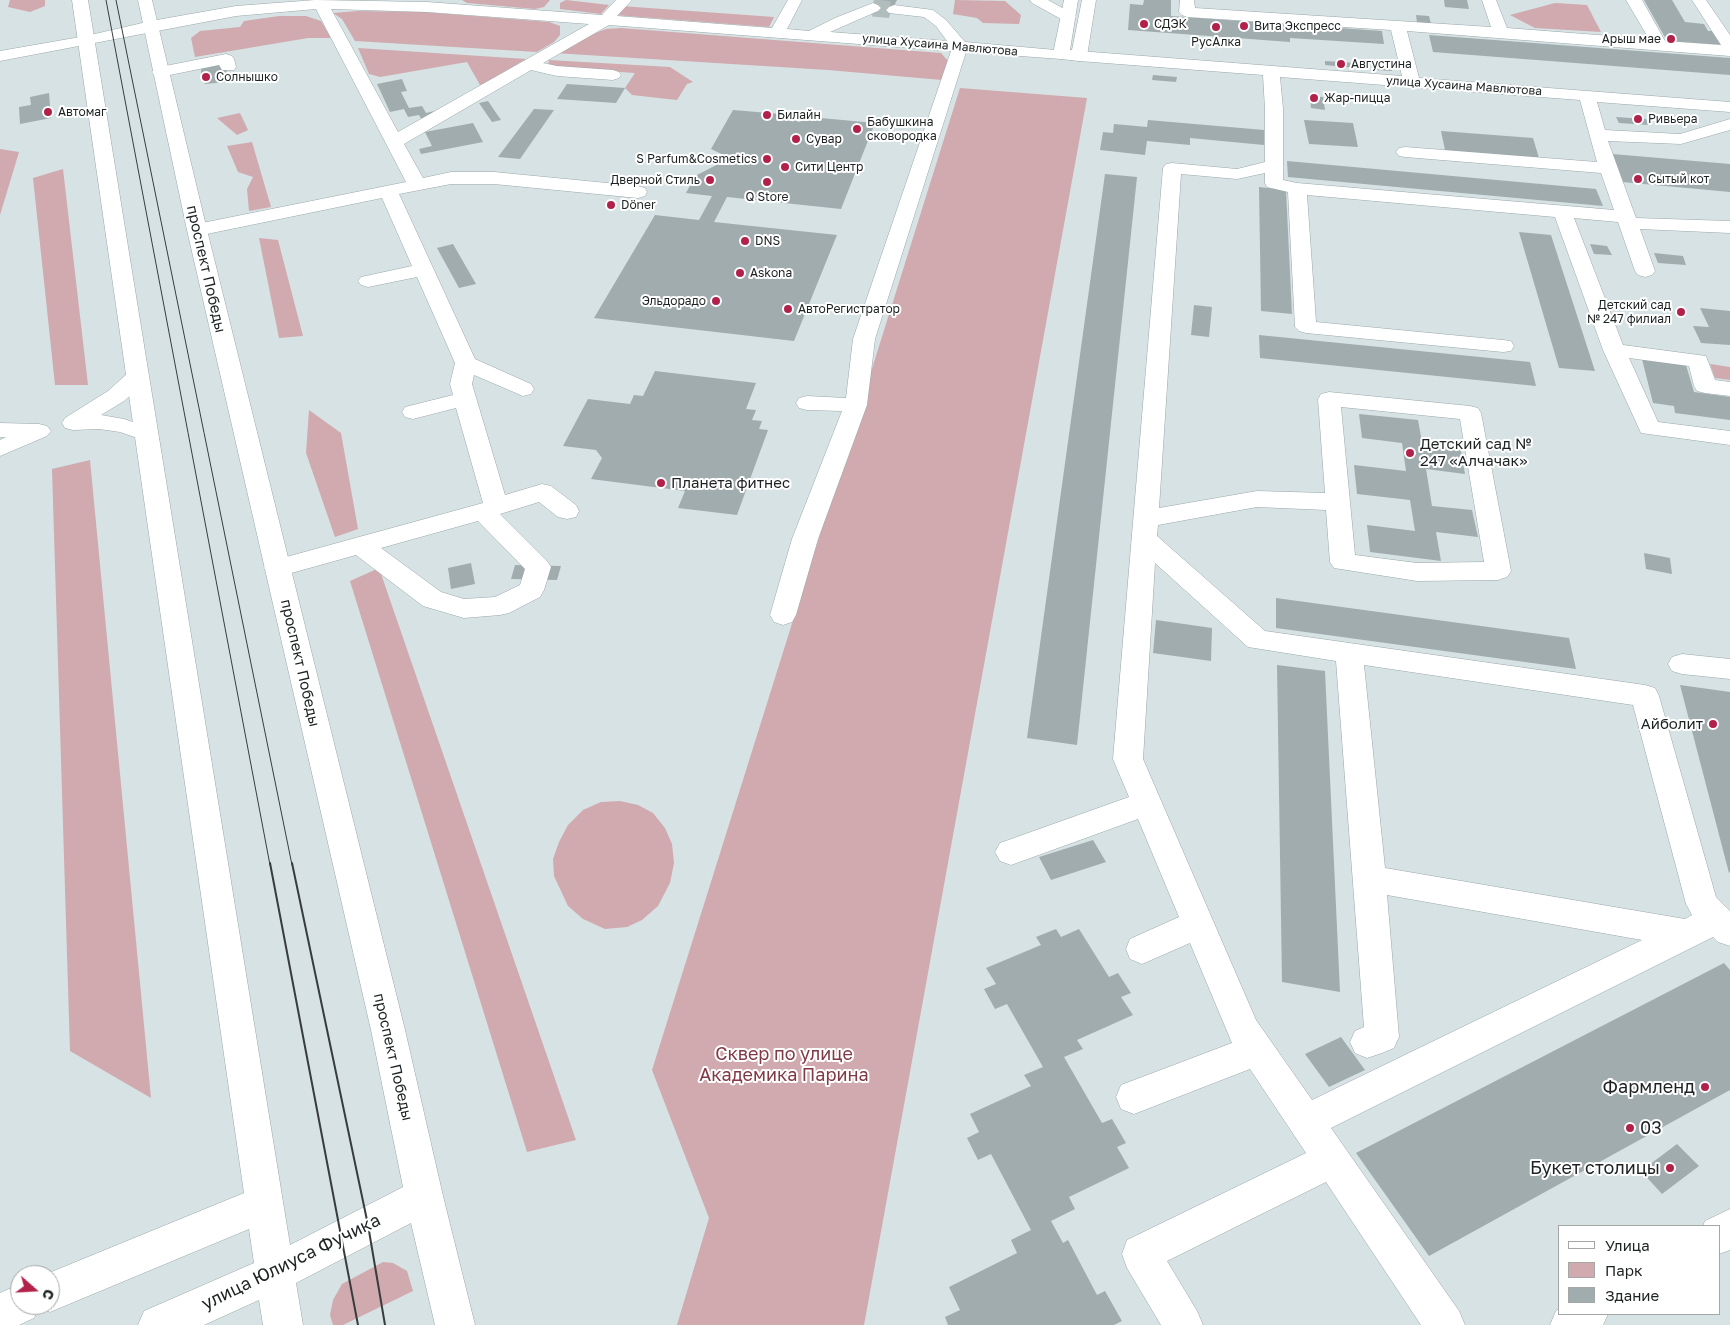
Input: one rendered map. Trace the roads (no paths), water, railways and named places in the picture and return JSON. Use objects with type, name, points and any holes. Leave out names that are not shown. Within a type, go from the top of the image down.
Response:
[{"type":"main road","points":[[80,0],[283,1325]]},
{"type":"main road","name":"проспект Победы","points":[[145,0],[160,72],[383,1011],[455,1325]]},
{"type":"main road","points":[[542,16],[556,0]]},
{"type":"main road","points":[[394,142],[605,20],[624,0]]},
{"type":"main road","points":[[778,32],[795,0]]},
{"type":"main road","points":[[1037,0],[1068,17]]},
{"type":"main road","points":[[1061,54],[1071,0]]},
{"type":"main road","points":[[1079,56],[1089,0]]},
{"type":"main road","points":[[1187,0],[1187,12],[1659,44],[1730,47]]},
{"type":"main road","points":[[1490,0],[1502,32]]},
{"type":"main road","points":[[1634,0],[1659,44]]},
{"type":"main road","points":[[1699,0],[1730,47]]},
{"type":"main road","name":"улица Хусаина Мавлютова","points":[[85,35],[293,3],[450,4],[542,16],[778,32],[1730,107]]},
{"type":"main road","points":[[321,4],[417,185]]},
{"type":"main road","points":[[813,35],[840,21],[873,8]]},
{"type":"main road","points":[[783,616],[805,539],[856,405],[864,339],[960,46],[941,23],[928,13],[894,10]]},
{"type":"main road","points":[[1398,26],[1412,82]]},
{"type":"main road","points":[[0,42],[85,35]]},
{"type":"main road","points":[[0,56],[85,35]]},
{"type":"main road","points":[[160,72],[226,59],[228,67]]},
{"type":"main road","points":[[527,64],[557,71],[613,75]]},
{"type":"main road","points":[[1271,71],[1274,108],[1274,183],[1297,189],[1562,211],[1628,220],[1730,228]]},
{"type":"main road","points":[[1586,95],[1608,168],[1645,271]]},
{"type":"main road","points":[[1598,135],[1681,139],[1730,124]]},
{"type":"main road","points":[[1405,152],[1608,168]]},
{"type":"main road","points":[[1274,165],[1237,174],[1172,168],[1128,759],[1244,1031],[1444,1325]]},
{"type":"main road","points":[[197,230],[451,178],[494,178],[638,192]]},
{"type":"main road","points":[[1297,189],[1306,327],[1503,346]]},
{"type":"main road","points":[[362,546],[432,599],[464,609],[500,606],[531,590],[538,567],[490,509],[461,384],[466,363],[388,191]]},
{"type":"main road","points":[[1562,211],[1614,350],[1649,428],[1730,438]]},
{"type":"main road","points":[[368,282],[424,269]]},
{"type":"main road","points":[[1614,350],[1698,361],[1705,386],[1730,389]]},
{"type":"main road","points":[[466,363],[523,389]]},
{"type":"main road","points":[[73,423],[116,396],[137,377]]},
{"type":"main road","points":[[412,412],[465,399]]},
{"type":"main road","points":[[1329,399],[1470,413],[1498,571],[1417,572],[1343,562],[1338,502],[1329,399]]},
{"type":"main road","points":[[807,403],[856,405]]},
{"type":"main road","points":[[0,449],[39,431],[73,423],[99,422],[124,426],[146,434]]},
{"type":"main road","points":[[0,430],[39,431]]},
{"type":"main road","points":[[277,568],[362,546],[542,492],[568,511]]},
{"type":"main road","points":[[1145,528],[1257,499],[1338,502]]},
{"type":"main road","points":[[1145,528],[1258,640],[1644,696],[1702,904],[1712,928]]},
{"type":"main road","points":[[1349,653],[1382,1037],[1367,1042]]},
{"type":"main road","points":[[1682,664],[1730,669]]},
{"type":"main road","points":[[1011,852],[1147,803]]},
{"type":"main road","points":[[1370,880],[1712,928]]},
{"type":"main road","points":[[1142,949],[1198,924]]},
{"type":"main road","points":[[1306,1122],[1712,928]]},
{"type":"main road","points":[[1134,1098],[1257,1050]]},
{"type":"main road","points":[[1183,1325],[1141,1254],[1331,1160]]},
{"type":"main road","name":"улица Юлиуса Фучика","points":[[158,1325],[274,1274],[424,1196]]},
{"type":"main road","points":[[60,1288],[264,1204]]},
{"type":"main road","points":[[1570,1325],[1586,1315]]},
{"type":"tunnel","points":[[873,8],[894,10]]},
{"type":"tram line","points":[[106,0],[270,865]]},
{"type":"tram line","points":[[116,0],[292,865]]},
{"type":"tram line","points":[[270,863],[358,1325]]},
{"type":"tram line","points":[[292,863],[368,1225],[385,1325]]},
{"type":"place","name":"СДЭК","points":[[1144,24]]},
{"type":"place","name":"Вита Экспресс","points":[[1244,26]]},
{"type":"place","name":"РусАлка","points":[[1216,27]]},
{"type":"place","name":"Арыш мае","points":[[1671,39]]},
{"type":"place","name":"Августина","points":[[1341,64]]},
{"type":"place","name":"Солнышко","points":[[206,77]]},
{"type":"place","name":"Жар-пицца","points":[[1314,98]]},
{"type":"place","name":"Автомаг","points":[[48,112]]},
{"type":"place","name":"Билайн","points":[[767,115]]},
{"type":"place","name":"Ривьера","points":[[1638,119]]},
{"type":"place","name":"Бабушкина сковородка","points":[[857,129]]},
{"type":"place","name":"Сувар","points":[[796,139]]},
{"type":"place","name":"S Parfum&Cosmetics","points":[[767,159]]},
{"type":"place","name":"Сити Центр","points":[[785,167]]},
{"type":"place","name":"Сытый кот","points":[[1638,179]]},
{"type":"place","name":"Дверной Стиль","points":[[710,180]]},
{"type":"place","name":"Q Store","points":[[767,182]]},
{"type":"place","name":"Döner","points":[[611,205]]},
{"type":"place","name":"DNS","points":[[745,241]]},
{"type":"place","name":"Askona","points":[[740,273]]},
{"type":"place","name":"Эльдорадо","points":[[716,301]]},
{"type":"place","name":"АвтоРегистратор","points":[[788,309]]},
{"type":"place","name":"Детский сад № 247 филиал","points":[[1681,312]]},
{"type":"place","name":"Детский сад № 247 «Алчачак»","points":[[1410,453]]},
{"type":"place","name":"Планета фитнес","points":[[661,483]]},
{"type":"place","name":"Айболит","points":[[1713,724]]},
{"type":"place","name":"Фармленд","points":[[1705,1087]]},
{"type":"place","name":"03","points":[[1630,1128]]},
{"type":"place","name":"Букет столицы","points":[[1670,1168]]},
{"type":"park label","name":"Сквер по улице Академика Парина","points":[[784,1064]]}]
